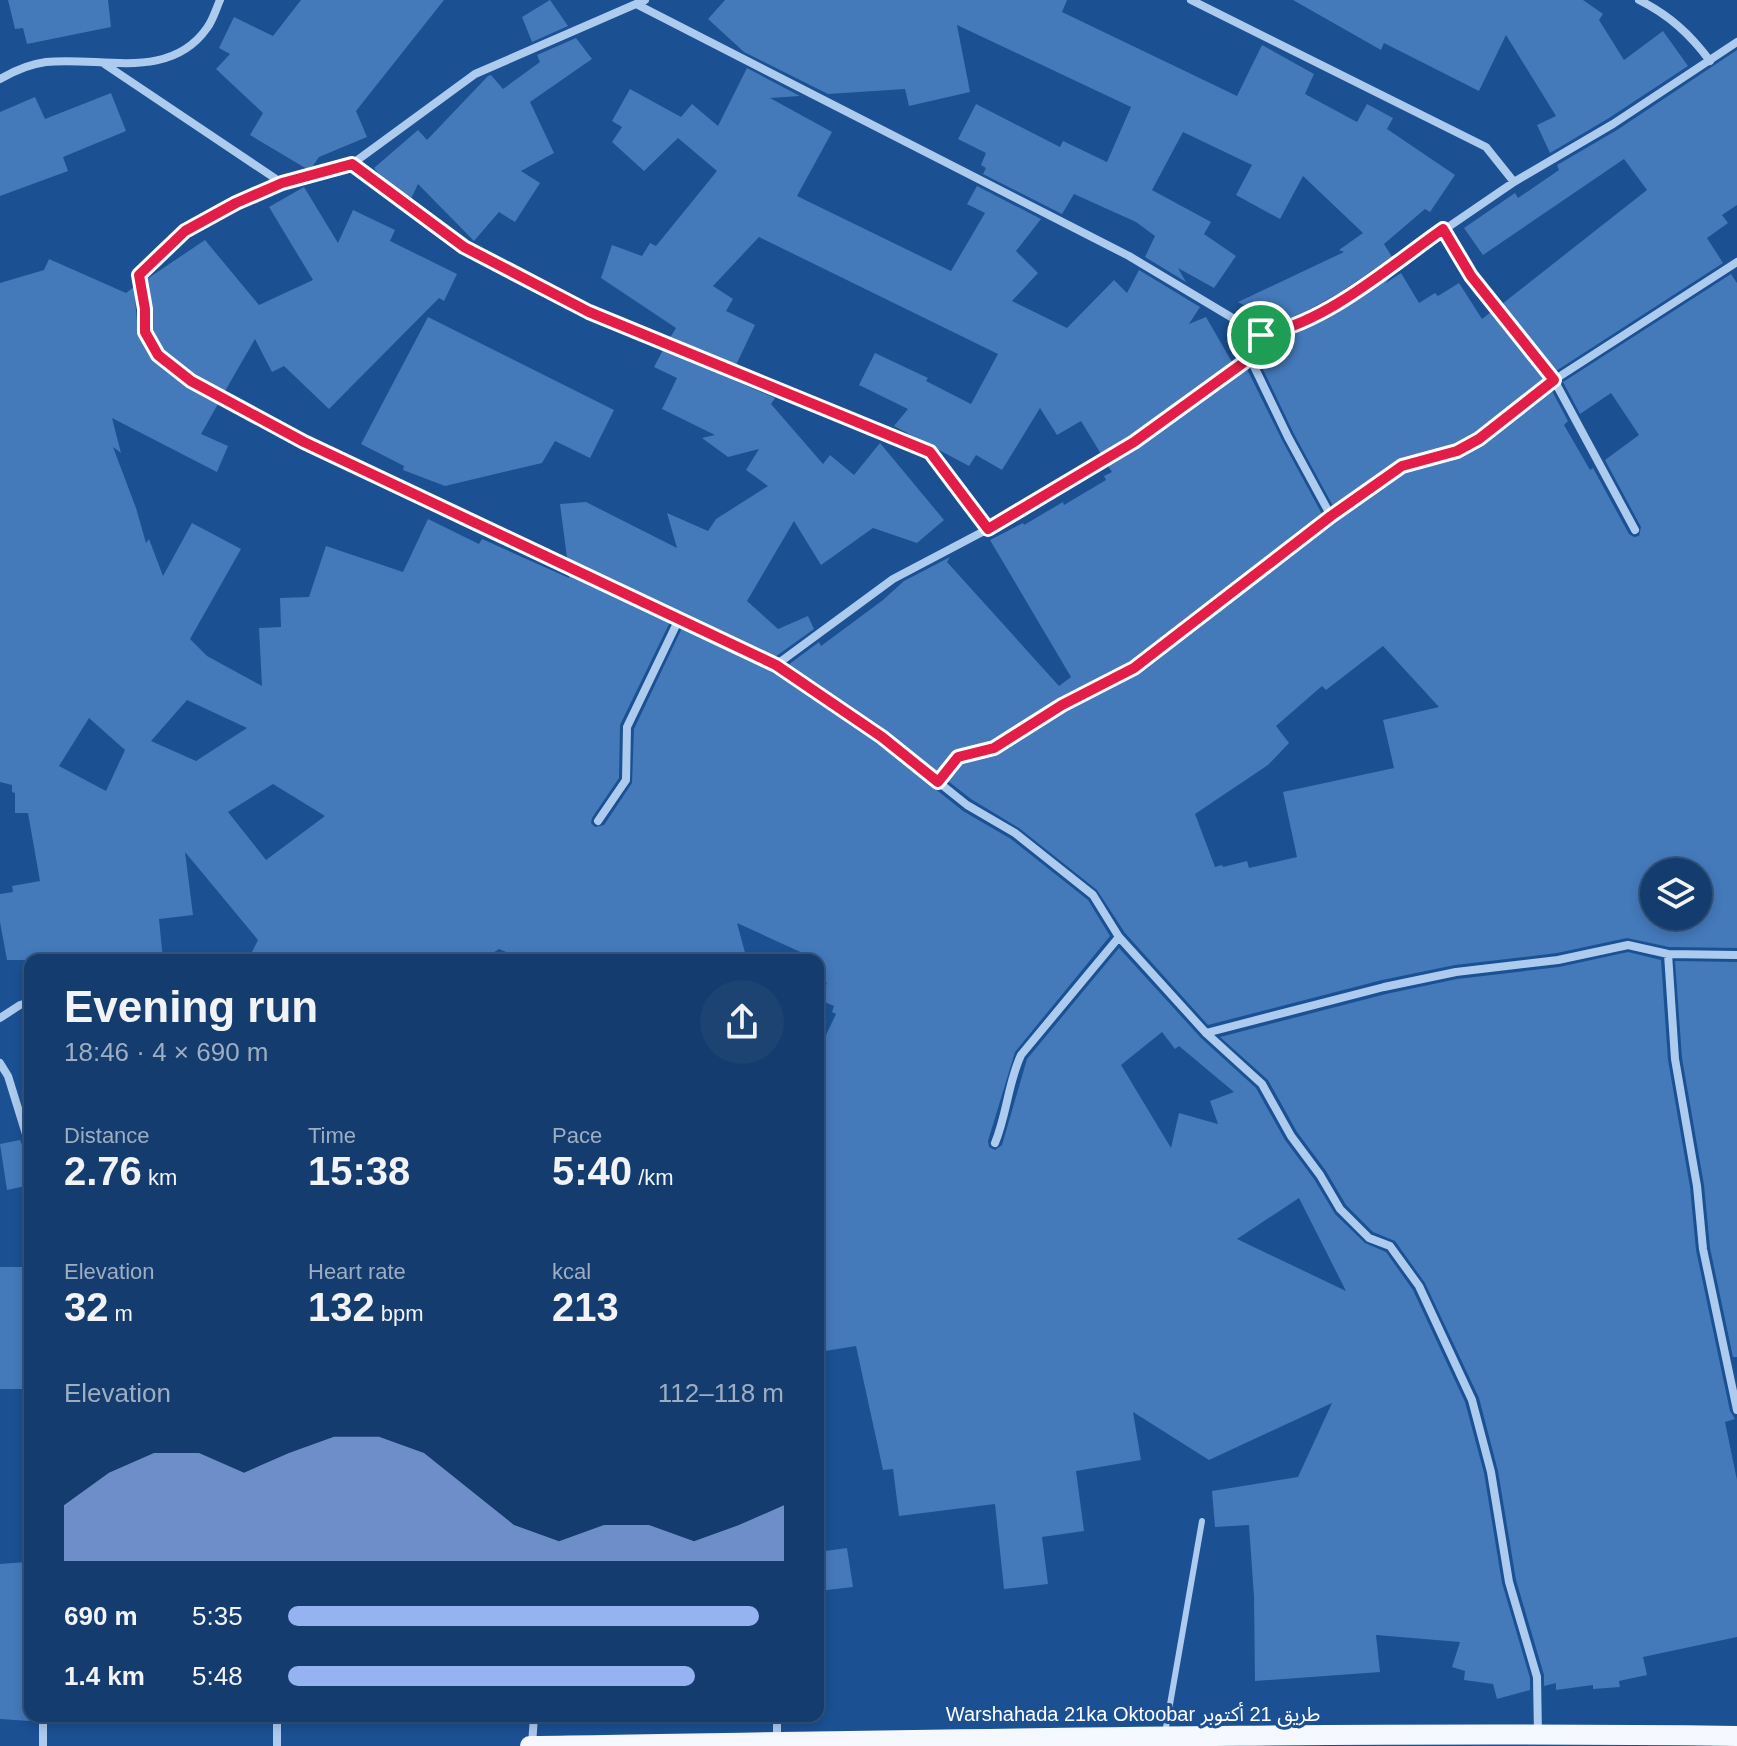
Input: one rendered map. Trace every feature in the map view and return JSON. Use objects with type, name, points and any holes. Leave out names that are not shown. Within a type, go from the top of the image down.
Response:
[{"type":"main road","name":"Warshahada 21ka Oktoobar طريق 21 أكتوبر","points":[[531,1746],[1164,1736],[1538,1736],[1568,1740],[1737,1736]]},
{"type":"street","points":[[0,79],[22,67],[46,62],[158,62],[182,53],[207,28],[220,0]]},
{"type":"street","points":[[1191,0],[1486,147],[1514,182]]},
{"type":"street","points":[[1639,0],[1662,11],[1694,39],[1710,61]]},
{"type":"street","points":[[1538,1736],[1537,1677],[1509,1582],[1491,1472],[1472,1400],[1419,1286],[1390,1246],[1369,1238],[1340,1209],[1291,1136],[1262,1084],[1206,1033],[1119,937],[1093,895],[1015,833],[967,805],[882,737],[776,665],[304,442],[191,381],[158,355],[145,332],[145,309],[139,275],[185,231],[236,203],[282,183],[352,164],[475,74],[642,2],[1129,256],[1261,335],[1281,331],[1315,315],[1514,182],[1613,124],[1737,42]]},
{"type":"street","points":[[102,63],[282,183]]},
{"type":"street","points":[[352,164],[464,247],[589,312],[930,452],[988,529]]},
{"type":"street","points":[[1443,229],[1471,276],[1554,380],[1635,530]]},
{"type":"street","points":[[938,782],[958,757],[994,748],[1062,705],[1134,668],[1331,516],[1402,466],[1457,451],[1479,439],[1554,380],[1737,262]]},
{"type":"street","points":[[776,665],[893,579],[988,529],[1134,442],[1250,358],[1261,335]]},
{"type":"street","points":[[1250,358],[1331,516]]},
{"type":"street","points":[[598,821],[626,780],[627,727],[679,619]]},
{"type":"street","points":[[995,1143],[1003,1124],[1013,1072],[1021,1055],[1119,937]]},
{"type":"street","points":[[1206,1033],[1384,987],[1456,972],[1558,960],[1628,945],[1668,954],[1737,955]]},
{"type":"street","points":[[1668,954],[1675,1059],[1697,1186],[1703,1249],[1737,1410]]},
{"type":"street","points":[[0,1018],[24,1004]]},
{"type":"street","points":[[0,1063],[8,1076],[24,1128]]},
{"type":"street","points":[[43,1722],[43,1746]]},
{"type":"street","points":[[277,1722],[277,1746]]},
{"type":"street","points":[[531,1746],[533,1722]]},
{"type":"street","points":[[777,1722],[777,1741]]},
{"type":"lane","points":[[1164,1736],[1202,1521]]},
{"type":"building","points":[[8,0],[108,0],[111,27],[27,44],[23,28],[15,29]]},
{"type":"building","points":[[301,0],[444,0],[356,111],[367,137],[319,157],[307,169],[250,135],[263,113],[216,69],[230,54],[219,48],[234,17],[273,36]]},
{"type":"building","points":[[550,0],[568,26],[532,42],[522,17]]},
{"type":"building","points":[[725,0],[1067,0],[1062,12],[1237,96],[1262,45],[1314,74],[1305,94],[1357,122],[1367,104],[1393,118],[1387,129],[1455,175],[1430,212],[1425,209],[1384,244],[1392,257],[1339,293],[1294,318],[1276,323],[1238,302],[1344,252],[1339,250],[1363,233],[1303,176],[1280,219],[1236,195],[1252,165],[1183,132],[1152,190],[1211,222],[1204,234],[1236,256],[1214,288],[1178,268],[1186,282],[1145,257],[1155,236],[1136,222],[1074,194],[1062,214],[983,174],[986,168],[981,165],[986,153],[958,139],[976,104],[1060,147],[1063,141],[1107,162],[1131,107],[957,25],[970,92],[909,106],[905,89],[828,94],[744,52],[708,19]]},
{"type":"building","points":[[1293,0],[1583,0],[1603,14],[1599,20],[1624,60],[1663,31],[1688,66],[1550,153],[1537,125],[1556,116],[1506,35],[1479,91],[1384,43],[1381,50]]},
{"type":"building","points":[[576,38],[592,59],[530,102],[554,153],[521,171],[540,183],[515,222],[499,212],[474,241],[418,184],[411,199],[381,177],[374,168],[418,130],[427,140],[488,76],[491,75],[503,89],[540,62],[537,55]]},
{"type":"building","points":[[1737,50],[1737,205],[1722,215],[1728,223],[1707,238],[1723,263],[1556,371],[1502,304],[1647,190],[1624,159],[1483,255],[1464,228],[1515,193],[1518,198],[1559,170],[1557,165],[1617,130]]},
{"type":"building","points":[[747,68],[800,96],[770,98],[832,132],[797,196],[951,271],[985,213],[967,204],[977,186],[1041,219],[1016,251],[1038,273],[1012,301],[1067,328],[1114,280],[1127,293],[1139,270],[1200,307],[1189,324],[1206,317],[1232,362],[1101,454],[1081,421],[1057,435],[1040,408],[1002,470],[976,455],[969,466],[894,426],[908,409],[859,385],[875,353],[928,378],[926,381],[971,404],[998,354],[759,237],[713,286],[733,299],[726,311],[755,325],[736,365],[670,338],[676,328],[601,278],[612,245],[642,256],[650,243],[656,246],[717,171],[678,138],[644,171],[612,142],[622,127],[612,121],[630,89],[681,117],[692,104],[718,126]]},
{"type":"building","points":[[111,93],[126,131],[63,157],[68,171],[0,196],[0,112],[35,97],[45,119]]},
{"type":"building","points":[[304,187],[338,243],[353,210],[395,230],[390,241],[457,274],[444,301],[439,298],[329,409],[284,366],[272,372],[255,339],[225,391],[195,375],[163,350],[152,330],[147,279],[205,240],[259,305],[313,280],[269,207]]},
{"type":"building","points":[[49,259],[126,293],[134,287],[138,333],[152,359],[187,386],[218,404],[201,434],[228,446],[217,472],[112,418],[121,453],[113,447],[146,543],[149,539],[163,576],[192,523],[241,549],[190,639],[207,656],[262,686],[259,628],[281,627],[280,598],[309,597],[326,546],[403,572],[428,519],[479,544],[482,539],[569,578],[569,575],[670,622],[620,725],[619,778],[592,818],[591,823],[595,827],[604,825],[632,783],[634,729],[682,628],[773,671],[878,743],[963,811],[1011,839],[1088,900],[1110,936],[1015,1052],[988,1141],[989,1147],[995,1150],[1002,1145],[1027,1059],[1119,948],[1201,1038],[1256,1088],[1285,1140],[1335,1214],[1365,1243],[1386,1252],[1413,1290],[1465,1402],[1484,1473],[1502,1583],[1530,1678],[1530,1690],[1497,1699],[1493,1684],[1464,1680],[1465,1671],[1452,1667],[1460,1642],[1376,1635],[1380,1672],[1255,1681],[1249,1525],[1215,1527],[1212,1491],[1298,1477],[1332,1403],[1209,1460],[1133,1412],[1141,1460],[1076,1471],[1084,1531],[1042,1537],[1048,1584],[1004,1589],[995,1504],[899,1516],[893,1469],[883,1470],[856,1346],[825,1351],[824,1039],[836,1014],[832,1012],[834,1006],[824,1002],[827,983],[824,982],[824,954],[805,954],[737,923],[745,954],[510,954],[499,949],[491,954],[251,954],[258,940],[185,852],[193,915],[159,919],[162,954],[24,954],[24,960],[7,960],[0,922],[0,894],[13,892],[12,886],[40,881],[28,813],[15,813],[12,785],[0,782],[0,283],[44,270]],"holes":[[[187,700],[247,728],[196,761],[151,741]],[[89,718],[125,750],[106,791],[59,766]],[[273,784],[325,816],[266,860],[228,812]],[[1162,1032],[1175,1049],[1179,1046],[1234,1092],[1210,1101],[1218,1124],[1179,1113],[1171,1148],[1121,1065]],[[1299,1198],[1346,1291],[1237,1239]]]},
{"type":"building","points":[[1393,273],[1386,283],[1401,273],[1419,303],[1459,283],[1482,319],[1491,312],[1544,379],[1475,433],[1454,444],[1398,460],[1333,506],[1258,359],[1294,333],[1346,305]]},
{"type":"building","points":[[1731,274],[1737,283],[1737,948],[1669,947],[1627,938],[1557,953],[1455,965],[1382,980],[1208,1025],[1125,933],[1097,890],[1019,828],[948,781],[962,763],[997,754],[1065,711],[1138,674],[1405,472],[1459,458],[1482,445],[1552,391],[1568,421],[1564,425],[1590,470],[1593,468],[1629,534],[1639,536],[1641,527],[1605,460],[1639,435],[1611,393],[1580,414],[1563,382]],"holes":[[[1383,646],[1439,707],[1383,720],[1394,768],[1283,792],[1297,857],[1249,868],[1247,861],[1215,867],[1195,814],[1268,765],[1289,743],[1276,726],[1322,686],[1326,690]]]},
{"type":"building","points":[[428,317],[614,410],[590,458],[555,441],[542,463],[445,486],[403,470],[404,466],[361,444]]},
{"type":"building","points":[[663,350],[775,398],[771,404],[823,464],[830,455],[854,475],[880,443],[944,520],[917,543],[873,528],[821,565],[794,521],[747,601],[778,629],[808,616],[814,629],[775,657],[567,558],[560,504],[586,502],[677,548],[667,513],[708,531],[716,519],[768,486],[746,470],[759,449],[728,457],[702,438],[715,435],[662,409],[677,378],[654,367]]},
{"type":"building","points":[[1247,369],[1322,514],[1130,662],[1059,699],[991,741],[955,751],[937,772],[886,731],[788,665],[819,642],[821,646],[904,581],[950,557],[947,562],[1059,686],[1071,677],[990,540],[1063,502],[1064,505],[1106,480],[1104,476],[1112,472],[1108,466],[1138,448]]},
{"type":"building","points":[[1628,952],[1661,960],[1668,1060],[1690,1187],[1696,1250],[1730,1411],[1735,1419],[1725,1422],[1737,1480],[1737,1637],[1643,1657],[1647,1675],[1619,1681],[1620,1687],[1593,1689],[1593,1685],[1556,1690],[1556,1683],[1544,1686],[1544,1675],[1516,1580],[1498,1471],[1479,1398],[1425,1283],[1395,1241],[1373,1232],[1346,1205],[1297,1132],[1268,1080],[1220,1037],[1457,979],[1559,967]]},
{"type":"building","points":[[1675,961],[1737,962],[1737,1357],[1733,1357],[1710,1248],[1704,1185],[1682,1058]]},
{"type":"building","points":[[20,1140],[24,1150],[24,1186],[7,1190],[0,1144]]},
{"type":"building","points":[[0,1267],[24,1267],[24,1389],[0,1389]]},
{"type":"building","points":[[847,1548],[853,1587],[824,1590],[824,1551]]},
{"type":"building","points":[[24,1562],[24,1721],[0,1719],[0,1564]]},
{"type":"route","points":[[352,164],[464,247],[589,312],[930,452],[988,529],[1134,442],[1250,358],[1261,335],[1297,325],[1343,299],[1443,229],[1471,276],[1554,380],[1479,439],[1457,451],[1402,466],[1331,516],[1134,668],[1062,705],[994,748],[958,757],[938,782],[882,737],[776,665],[304,442],[191,381],[158,355],[145,332],[145,309],[139,275],[185,231],[236,203],[282,183],[352,164]]}]
